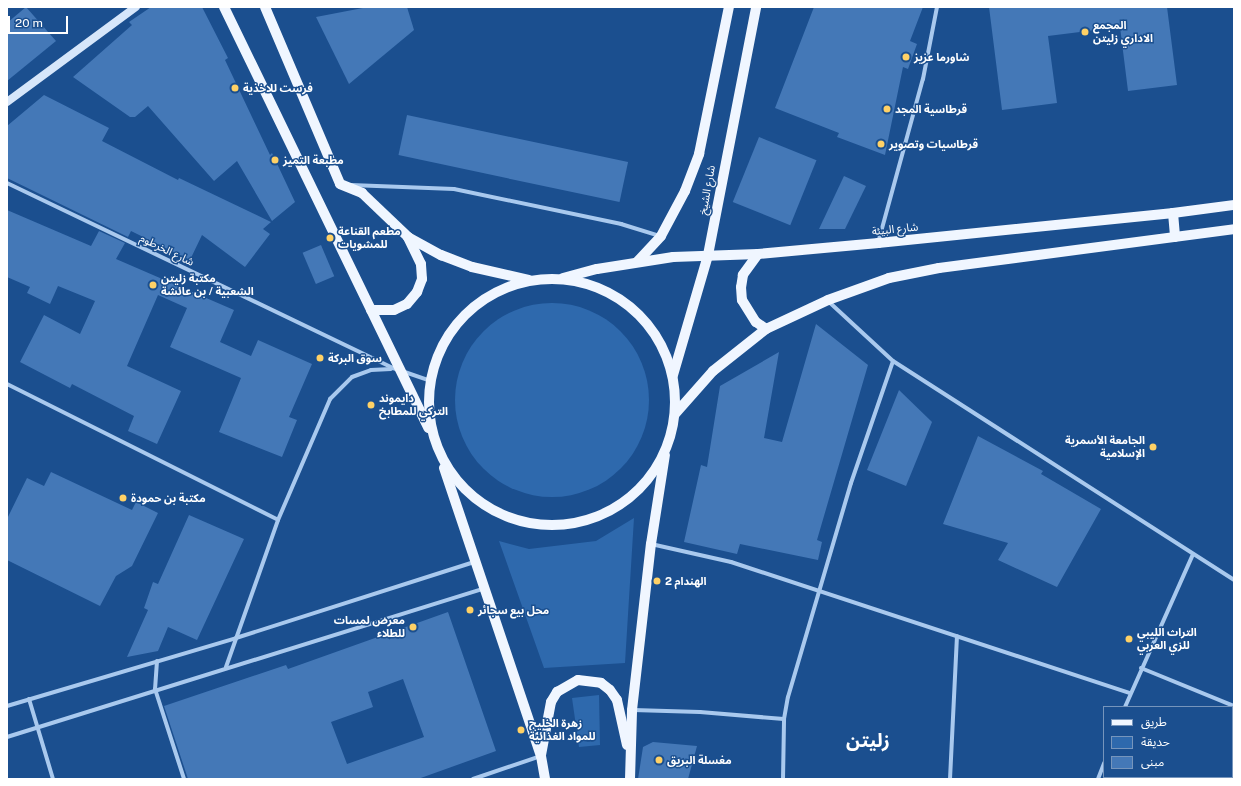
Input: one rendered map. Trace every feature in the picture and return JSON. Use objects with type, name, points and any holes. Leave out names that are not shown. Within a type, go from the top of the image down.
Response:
[{"type":"main road","points":[[224,7],[371,310],[396,370],[434,439],[541,756],[545,779]]},
{"type":"main road","points":[[265,7],[340,184],[362,193],[408,237],[441,255],[472,267],[529,280],[560,279],[599,287],[632,308],[658,338],[673,375],[675,414],[666,448],[651,544],[632,710],[630,779]]},
{"type":"main road","name":"شارع الشيخ","points":[[637,262],[661,236],[685,192],[699,154],[730,7]]},
{"type":"main road","name":"شارع الشيخ","points":[[673,375],[708,255],[756,7]]},
{"type":"main road","name":"شارع البيئة","points":[[560,279],[637,262],[708,255],[758,254],[878,243],[1173,213],[1234,205]]},
{"type":"main road","points":[[1173,213],[1175,237]]},
{"type":"main road","points":[[675,414],[713,371],[766,329],[828,300],[889,278],[939,268],[1234,229]]},
{"type":"main road","points":[[371,310],[394,310],[407,304],[417,292],[422,279],[421,264],[408,237]]},
{"type":"main road","points":[[758,254],[743,275],[741,294],[747,312],[756,322],[766,329]]},
{"type":"main road","points":[[434,439],[428,410],[430,381],[442,346],[464,315],[494,293],[529,280]]},
{"type":"main road","points":[[440,454],[461,485],[478,500],[504,516],[533,523],[563,524],[593,518],[624,502],[649,478],[666,448]]},
{"type":"main road","points":[[541,756],[551,702],[558,692],[572,682],[590,680],[601,683],[617,700],[631,761]]},
{"type":"street","points":[[7,102],[136,7]]},
{"type":"street","points":[[878,243],[924,79],[937,7]]},
{"type":"street","name":"شارع الخرطوم","points":[[7,183],[396,370],[430,381]]},
{"type":"street","points":[[340,184],[454,189],[621,224],[661,236]]},
{"type":"street","points":[[828,300],[893,361],[1234,580]]},
{"type":"street","points":[[783,779],[784,719],[851,483],[893,361]]},
{"type":"street","points":[[226,667],[278,520],[330,399],[352,377],[371,370],[396,370]]},
{"type":"street","points":[[7,384],[278,520]]},
{"type":"street","points":[[651,544],[731,562],[1130,693]]},
{"type":"street","points":[[1125,706],[1193,554]]},
{"type":"street","points":[[7,706],[236,638],[475,562]]},
{"type":"street","points":[[7,737],[155,689],[484,588]]},
{"type":"street","points":[[950,779],[957,636]]},
{"type":"street","points":[[157,661],[155,689],[184,779]]},
{"type":"street","points":[[1141,668],[1234,706]]},
{"type":"street","points":[[29,699],[53,779]]},
{"type":"street","points":[[632,710],[700,712],[784,719]]},
{"type":"street","points":[[473,779],[541,756]]},
{"type":"street","points":[[1098,779],[1103,766]]},
{"type":"green space","points":[[542,303],[562,303],[580,307],[598,314],[621,331],[633,346],[642,363],[649,390],[649,410],[642,437],[633,454],[621,469],[606,481],[589,490],[562,497],[542,497],[524,493],[506,486],[490,475],[477,462],[466,446],[459,428],[455,410],[455,390],[459,372],[466,354],[477,338],[490,325],[506,314],[524,307]]},
{"type":"green space","points":[[634,518],[625,663],[544,668],[499,541],[529,549],[596,541]]},
{"type":"green space","points":[[599,695],[600,745],[579,747],[572,698]]},
{"type":"building","points":[[26,7],[56,41],[7,81],[7,23]]},
{"type":"building","points":[[151,7],[202,7],[228,58],[225,60],[270,155],[272,153],[295,202],[272,221],[237,161],[214,181],[148,106],[135,117],[130,117],[73,77],[132,25],[129,22]]},
{"type":"building","points":[[368,7],[407,7],[414,30],[349,84],[316,17]]},
{"type":"building","points":[[814,7],[923,7],[910,41],[917,44],[908,69],[903,67],[885,155],[837,137],[839,133],[775,108]]},
{"type":"building","points":[[989,7],[1167,7],[1177,85],[1128,91],[1120,27],[1048,36],[1057,103],[1002,110]]},
{"type":"building","points":[[44,95],[109,128],[102,141],[178,180],[179,178],[271,222],[263,229],[270,234],[245,267],[202,235],[190,260],[131,231],[128,237],[7,178],[7,126]]},
{"type":"building","points":[[407,115],[628,162],[620,202],[398,155]]},
{"type":"building","points":[[759,137],[816,160],[790,225],[733,202]]},
{"type":"building","points":[[844,176],[866,186],[845,229],[819,229]]},
{"type":"building","points":[[7,210],[91,246],[99,231],[125,243],[116,259],[234,310],[220,342],[251,356],[258,340],[312,364],[289,417],[297,420],[282,457],[219,432],[241,378],[170,347],[187,308],[158,295],[127,366],[181,391],[157,444],[128,431],[134,416],[72,384],[70,388],[20,362],[44,315],[80,334],[95,301],[58,286],[50,304],[27,293],[30,287],[7,277]]},
{"type":"building","points":[[321,245],[334,276],[316,284],[303,253]]},
{"type":"building","points":[[816,324],[868,365],[817,540],[822,542],[818,560],[740,544],[737,554],[684,542],[701,465],[707,467],[720,386],[779,352],[764,438],[782,442]]},
{"type":"building","points":[[899,390],[932,422],[906,486],[867,470]]},
{"type":"building","points":[[978,436],[1043,471],[1041,474],[1101,509],[1057,587],[998,560],[1008,543],[943,524]]},
{"type":"building","points":[[51,472],[132,510],[136,502],[158,513],[132,566],[116,576],[100,606],[7,560],[7,519],[27,478],[44,486]]},
{"type":"building","points":[[189,515],[244,539],[197,640],[168,627],[158,651],[127,657],[148,610],[144,608],[153,582],[158,584]]},
{"type":"building","points":[[448,612],[496,751],[418,779],[188,779],[164,706],[286,665],[288,669]],"holes":[[[403,679],[424,737],[347,764],[331,722],[373,707],[368,692]]]},
{"type":"building","name":"مغسلة البريق","points":[[653,742],[697,746],[688,779],[638,779],[643,747]]},
{"type":"place","name":"المجمع الاداري زليتن","points":[[1085,32]]},
{"type":"place","name":"شاورما عزيز","points":[[906,57]]},
{"type":"place","name":"فرست للاخذية","points":[[235,88]]},
{"type":"place","name":"قرطاسية المجد","points":[[887,109]]},
{"type":"place","name":"قرطاسيات وتصوير","points":[[881,144]]},
{"type":"place","name":"مطبعة التميز","points":[[275,160]]},
{"type":"place","name":"مطعم القناعة للمشويات","points":[[330,238]]},
{"type":"place","name":"مكتبة زليتن الشعبية / بن عائشة","points":[[153,285]]},
{"type":"place","name":"سوق البركة","points":[[320,358]]},
{"type":"place","name":"دايموند التركي للمطابخ","points":[[371,405]]},
{"type":"place","name":"الجامعة الأسمرية الإسلامية","points":[[1153,447]]},
{"type":"place","name":"مكتبة بن حمودة","points":[[123,498]]},
{"type":"place","name":"الهندام 2","points":[[657,581]]},
{"type":"place","name":"محل بيع سجائر","points":[[470,610]]},
{"type":"place","name":"معرض لمسات للطلاء","points":[[413,627]]},
{"type":"place","name":"التراث الليبي للزي العربي","points":[[1129,639]]},
{"type":"place","name":"زهرة الخليج للمواد الغذائية","points":[[521,730]]},
{"type":"place","name":"مغسلة البريق","points":[[659,760]]},
{"type":"district","name":"زليتن","points":[[868,741]]}]
